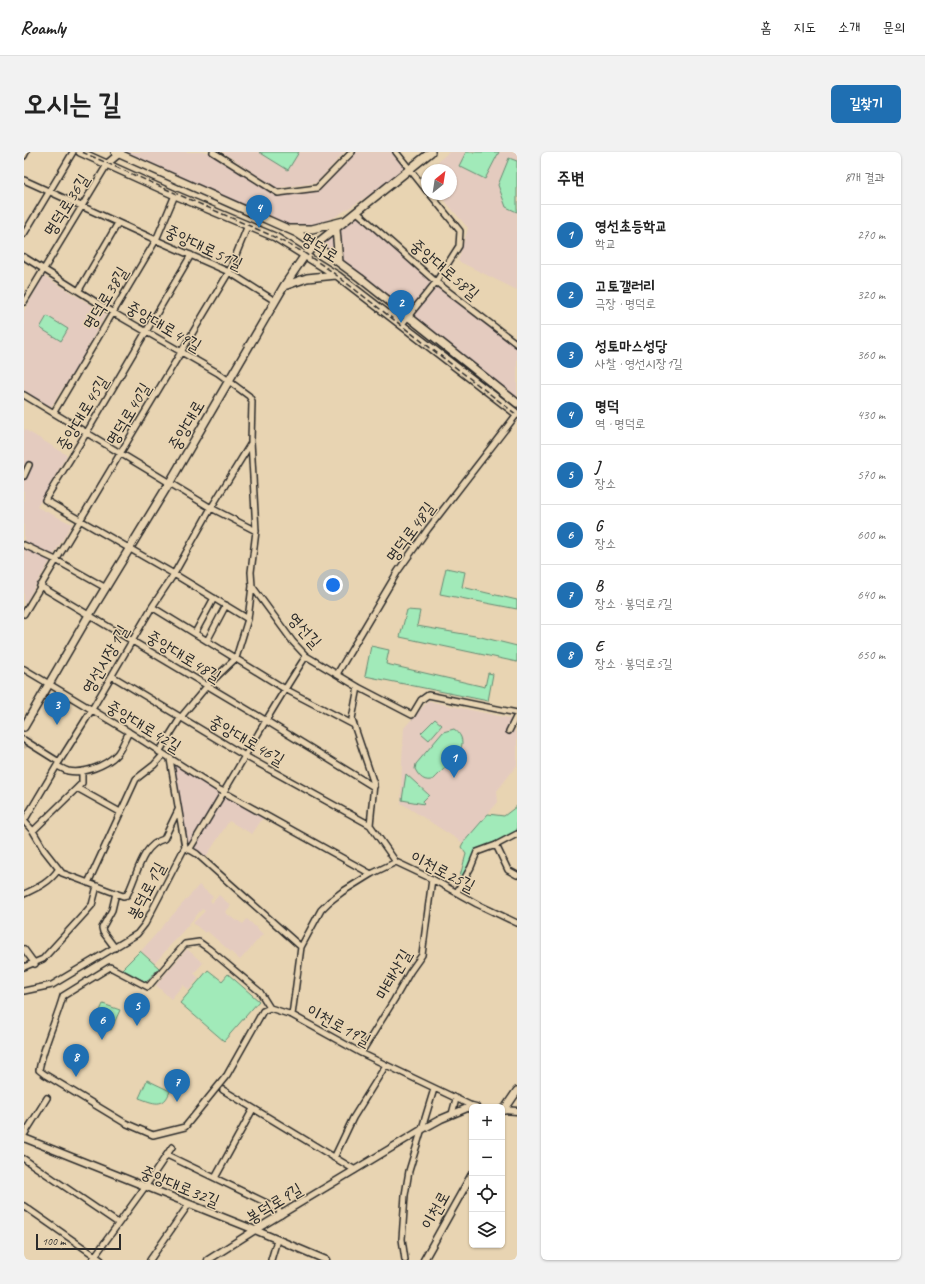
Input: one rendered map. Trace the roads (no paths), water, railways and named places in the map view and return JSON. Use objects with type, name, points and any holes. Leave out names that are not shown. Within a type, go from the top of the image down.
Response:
[{"type":"main road","name":"명덕로","points":[[80,152],[175,195],[275,237],[336,275],[402,324],[517,414]]},
{"type":"main road","name":"중앙대로","points":[[24,727],[89,615],[130,550],[275,301],[305,255],[315,245],[431,152]]},
{"type":"main road","name":"명덕로","points":[[118,153],[286,229],[315,245],[339,262],[517,403]]},
{"type":"main road","points":[[286,229],[312,229],[346,221]]},
{"type":"main road","points":[[336,229],[339,262]]},
{"type":"main road","points":[[284,286],[307,278],[336,275]]},
{"type":"main road","points":[[505,1109],[517,1091]]},
{"type":"street","points":[[24,156],[26,152]]},
{"type":"street","points":[[24,234],[73,152]]},
{"type":"street","points":[[213,152],[278,194],[317,188],[352,152]]},
{"type":"street","points":[[396,152],[421,184]]},
{"type":"street","points":[[108,164],[118,153]]},
{"type":"street","name":"명덕로36길","points":[[24,302],[43,268],[108,164]]},
{"type":"street","name":"중앙대로51길","points":[[24,180],[230,272],[275,301]]},
{"type":"street","name":"명덕로38길","points":[[54,412],[156,240],[175,195]]},
{"type":"street","points":[[402,324],[436,282],[459,246],[460,231],[435,200]]},
{"type":"street","name":"중앙대로58길","points":[[357,212],[436,282],[517,344]]},
{"type":"street","points":[[79,290],[118,223]]},
{"type":"street","name":"명덕로40길","points":[[24,614],[230,272],[248,225]]},
{"type":"street","name":"중앙대로45길","points":[[174,574],[45,500],[147,332],[191,255]]},
{"type":"street","name":"중앙대로49길","points":[[24,257],[112,312],[218,373],[249,396],[252,401],[251,442]]},
{"type":"street","points":[[24,395],[211,508],[256,531]]},
{"type":"street","name":"명덕로48길","points":[[337,674],[398,571],[428,529],[517,414]]},
{"type":"street","points":[[88,883],[136,779],[154,765],[181,717],[207,686],[236,658],[248,619],[252,586],[251,572],[256,531],[251,442]]},
{"type":"street","name":"영선시장1길","points":[[24,821],[152,607],[174,574],[211,508],[251,442]]},
{"type":"street","points":[[24,476],[29,464]]},
{"type":"street","points":[[24,545],[56,560],[106,588]]},
{"type":"street","points":[[174,574],[248,619]]},
{"type":"street","name":"중앙대로48길","points":[[40,586],[265,720],[374,787]]},
{"type":"street","name":"영선길","points":[[252,586],[293,642],[306,656],[358,687],[412,715],[421,700],[428,695],[517,714]]},
{"type":"street","points":[[195,633],[214,598]]},
{"type":"street","points":[[207,641],[226,605]]},
{"type":"street","points":[[152,607],[284,689],[354,725]]},
{"type":"street","points":[[187,848],[224,792],[265,720],[306,656]]},
{"type":"street","name":"중앙대로42길","points":[[24,669],[91,711],[129,732],[161,754],[170,758],[224,792],[371,874]]},
{"type":"street","name":"중앙대로46길","points":[[112,676],[245,756],[370,825]]},
{"type":"street","points":[[358,687],[352,720],[374,784],[370,825]]},
{"type":"street","points":[[509,731],[517,714]]},
{"type":"street","points":[[24,740],[68,771],[86,771],[98,766],[116,755],[129,732]]},
{"type":"street","points":[[170,758],[178,810],[187,848],[197,854],[301,947]]},
{"type":"street","points":[[33,831],[82,783],[82,771]]},
{"type":"street","points":[[77,788],[120,812]]},
{"type":"street","points":[[24,821],[33,831],[58,870],[70,877],[123,896],[127,894],[132,886],[139,865],[146,852],[157,841],[164,840],[178,810]]},
{"type":"street","name":"이천로25길","points":[[370,825],[396,862],[517,923]]},
{"type":"street","points":[[457,892],[471,867],[476,852],[496,845],[517,834]]},
{"type":"street","points":[[496,845],[508,870],[517,875]]},
{"type":"street","name":"봉덕로1길","points":[[24,991],[52,985],[137,934],[145,924],[187,848]]},
{"type":"street","points":[[371,874],[396,862]]},
{"type":"street","points":[[24,894],[53,878],[58,870]]},
{"type":"street","name":"이천로19길","points":[[371,874],[329,902],[321,910],[301,947],[292,1016],[361,1053],[469,1105]]},
{"type":"street","name":"마태산길","points":[[361,1053],[410,972],[422,955],[432,879]]},
{"type":"street","points":[[24,967],[35,964],[50,953],[92,905],[97,886]]},
{"type":"street","points":[[115,948],[103,932],[102,928],[112,910],[116,893]]},
{"type":"street","points":[[270,1008],[263,1011],[227,1075],[185,1127],[153,1134],[125,1123],[40,1070],[43,1053],[59,1012],[63,996],[110,967],[148,987],[185,944],[199,942],[260,992],[270,1008],[292,1016]]},
{"type":"street","points":[[24,949],[35,964]]},
{"type":"street","points":[[334,1158],[352,1118],[386,1065]]},
{"type":"street","points":[[405,1260],[402,1239],[405,1195],[409,1171],[434,1089]]},
{"type":"street","points":[[223,1090],[355,1170]]},
{"type":"street","points":[[24,1136],[47,1098]]},
{"type":"street","points":[[452,1114],[456,1099]]},
{"type":"street","points":[[215,1178],[253,1109]]},
{"type":"street","name":"봉덕로9길","points":[[208,1260],[421,1130],[452,1114],[469,1109]]},
{"type":"street","points":[[505,1112],[517,1111]]},
{"type":"street","name":"중앙대로32길","points":[[24,1136],[326,1260]]},
{"type":"street","points":[[93,1258],[146,1187],[172,1147]]},
{"type":"street","points":[[167,1155],[271,1205],[278,1209],[281,1215]]},
{"type":"street","points":[[24,1159],[118,1223]]},
{"type":"street","name":"이천로","points":[[424,1260],[471,1176]]},
{"type":"street","points":[[150,1260],[189,1204]]},
{"type":"street","points":[[24,1206],[93,1258],[100,1260]]},
{"type":"street","points":[[271,1260],[277,1240]]},
{"type":"tunnel","points":[[24,748],[30,737]]},
{"type":"railway","points":[[82,152],[268,234],[303,252],[331,271],[517,415]]},
{"type":"place","name":"명덕","points":[[259,228]]},
{"type":"place","name":"고토갤러리","points":[[401,323]]},
{"type":"place","name":"성토마스성당","points":[[57,725]]},
{"type":"place","name":"영선초등학교","points":[[454,778]]},
{"type":"place","name":"J","points":[[137,1026]]},
{"type":"place","name":"G","points":[[102,1040]]},
{"type":"place","name":"E","points":[[76,1077]]},
{"type":"place","name":"B","points":[[177,1102]]}]
